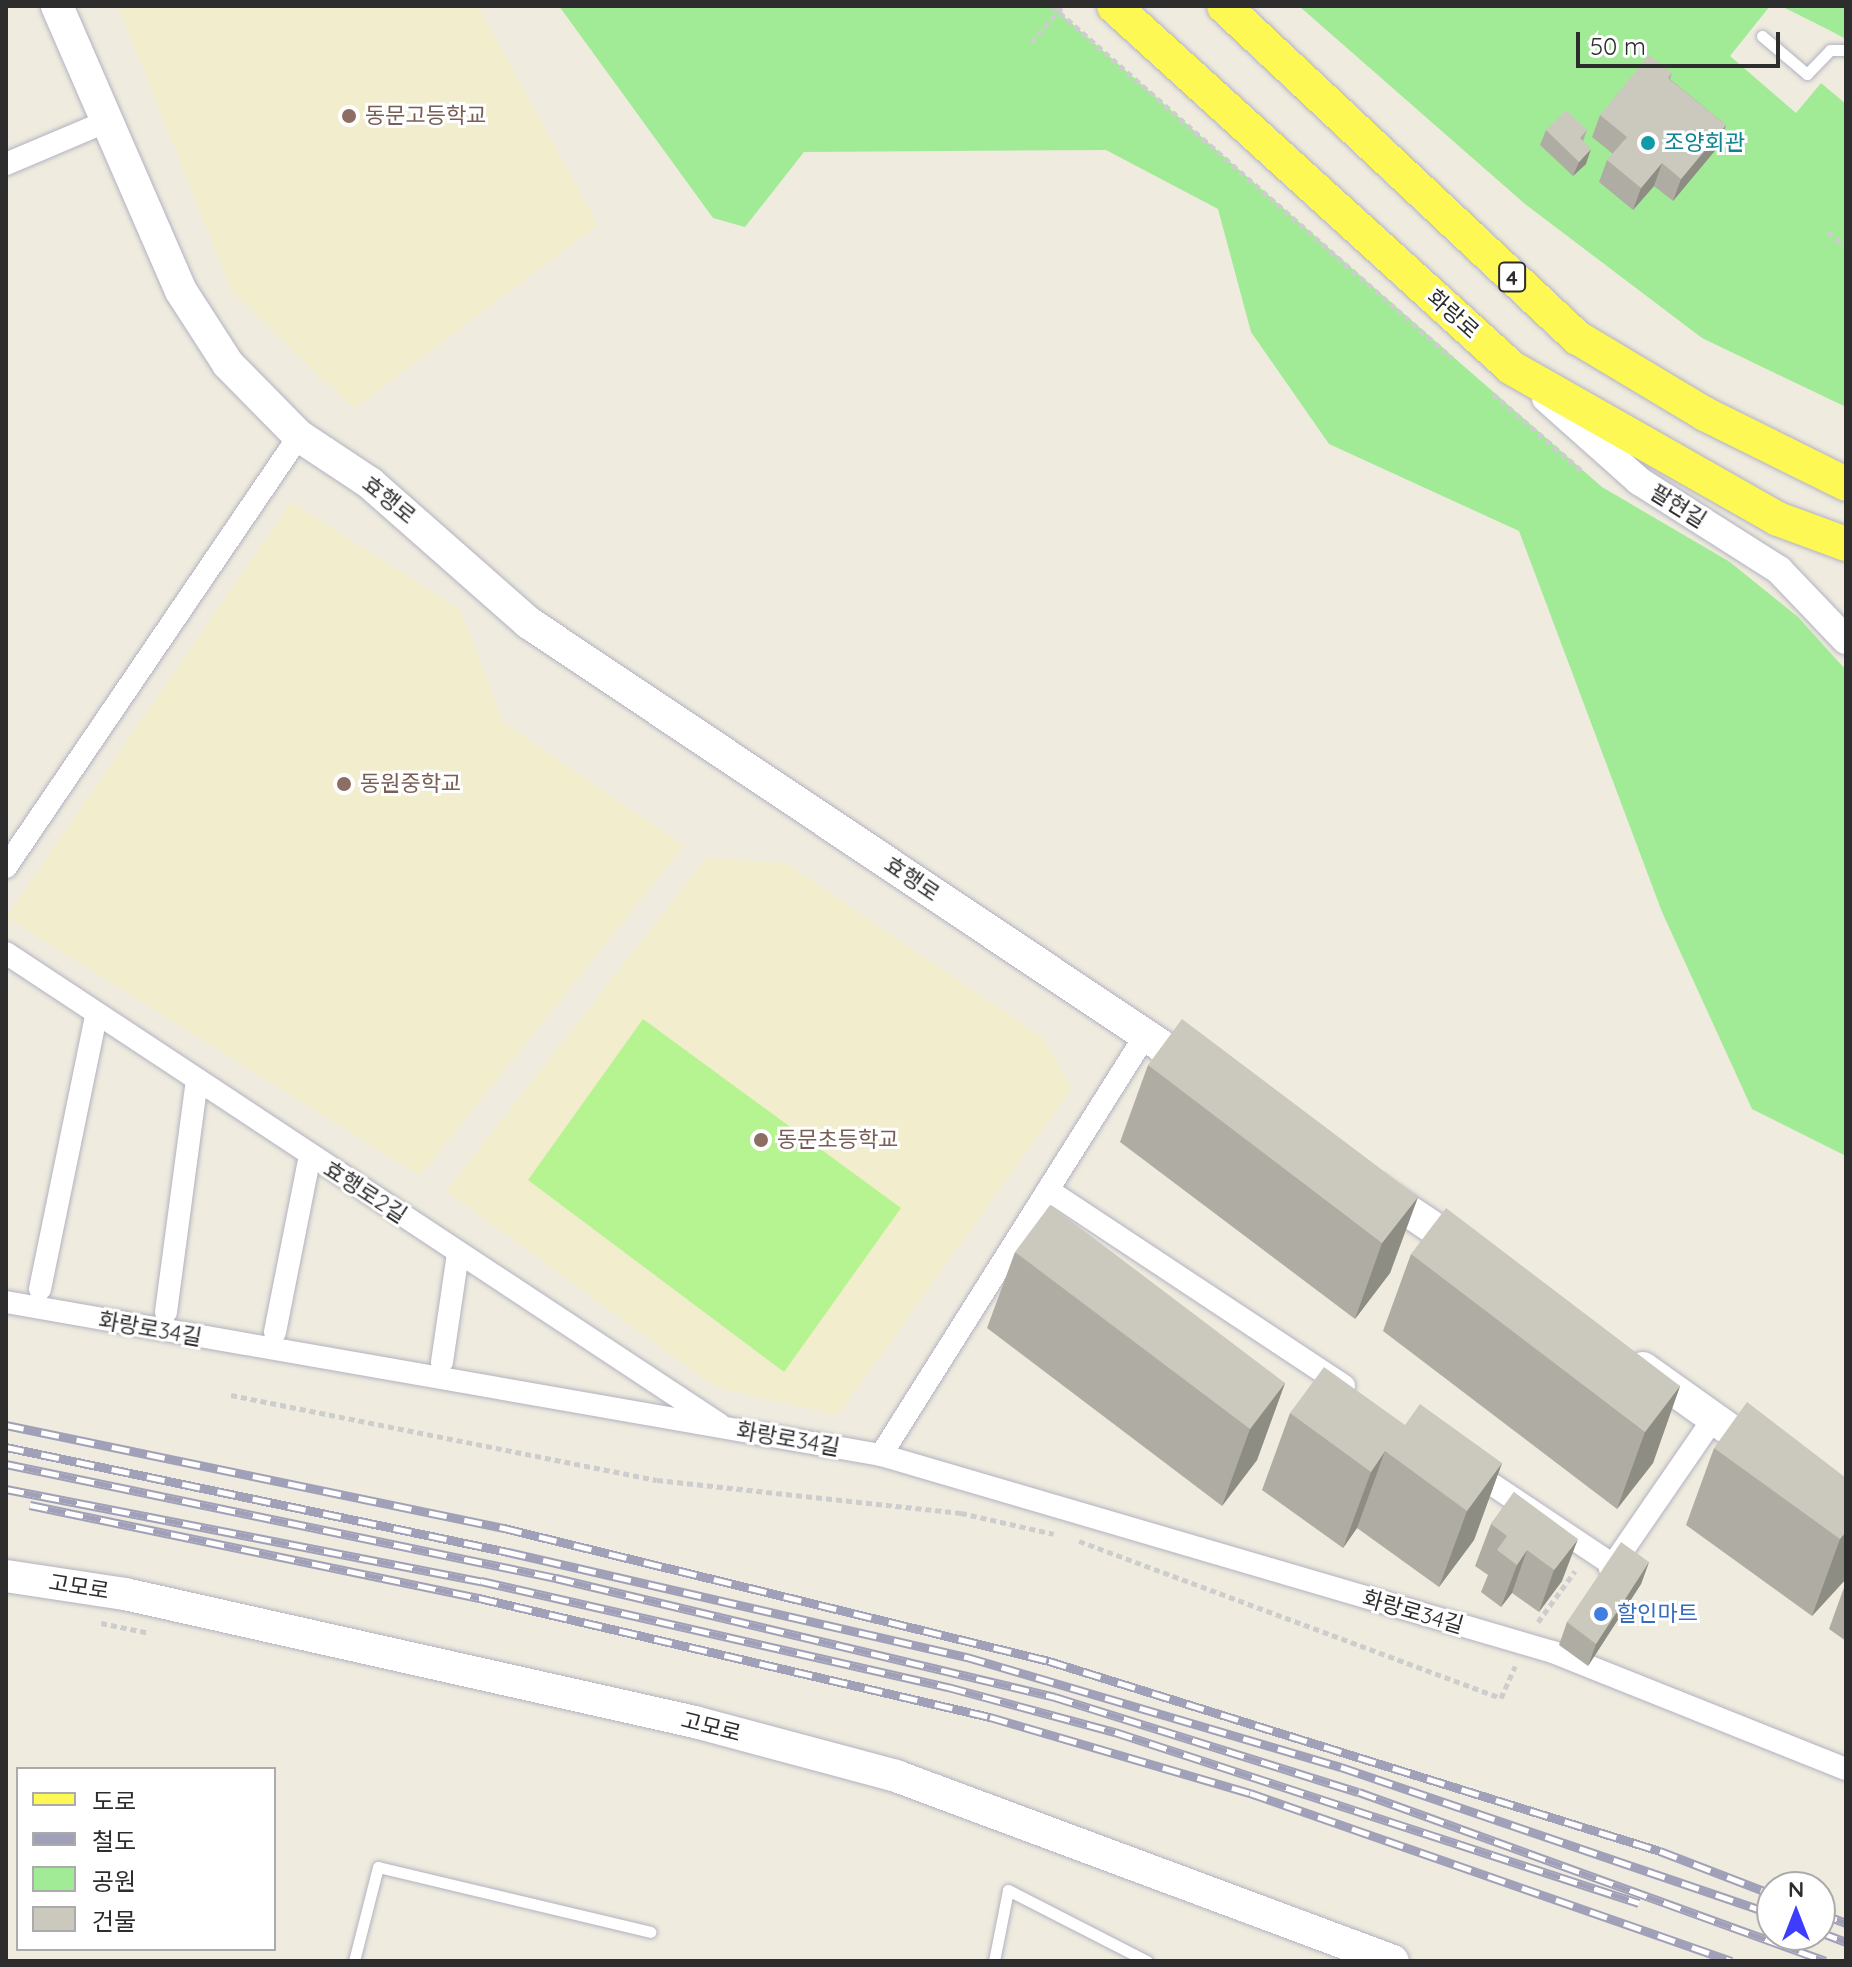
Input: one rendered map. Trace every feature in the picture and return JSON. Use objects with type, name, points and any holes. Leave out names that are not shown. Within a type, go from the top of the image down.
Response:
[{"type":"main road","name":"효행로","points":[[57,6],[181,291],[228,364],[299,436],[370,483],[529,623],[1225,1088]]},
{"type":"main road","name":"화랑로","points":[[1114,6],[1512,368],[1778,519],[1846,544]]},
{"type":"main road","name":"4","points":[[1224,6],[1578,338],[1705,414],[1846,484]]},
{"type":"main road","points":[[1357,1177],[1490,1265]]},
{"type":"main road","points":[[1622,1354],[1715,1416],[1786,1472]]},
{"type":"main road","name":"고모로","points":[[6,1576],[125,1594],[695,1722],[896,1776],[1393,1961]]},
{"type":"street","points":[[6,164],[105,122]]},
{"type":"street","name":"팔현길","points":[[1512,368],[1639,481],[1779,570],[1846,640]]},
{"type":"street","points":[[6,867],[299,436]]},
{"type":"street","name":"효행로2길","points":[[6,953],[726,1428]]},
{"type":"street","points":[[40,1289],[96,1015]]},
{"type":"street","points":[[881,1455],[1145,1035]]},
{"type":"street","name":"화랑로34길","points":[[166,1312],[197,1081]]},
{"type":"street","points":[[275,1332],[310,1155]]},
{"type":"street","points":[[1048,1190],[1363,1399]]},
{"type":"street","points":[[442,1362],[458,1253]]},
{"type":"street","name":"화랑로34길","points":[[6,1302],[881,1455],[1553,1652],[1846,1769]]},
{"type":"street","points":[[1598,1587],[1715,1416]]},
{"type":"street","points":[[1455,1460],[1613,1565]]},
{"type":"street","points":[[1553,1652],[1566,1633]]},
{"type":"lane","points":[[1762,36],[1807,74],[1830,50],[1846,50]]},
{"type":"lane","points":[[354,1961],[378,1867],[650,1932]]},
{"type":"lane","points":[[994,1961],[1008,1890],[1147,1961]]},
{"type":"path","points":[[1031,42],[1063,6]]},
{"type":"path","points":[[1828,232],[1846,246]]},
{"type":"path","points":[[231,1395],[657,1480],[961,1513],[1057,1535]]},
{"type":"path","points":[[1071,1538],[1501,1698],[1522,1644],[1575,1571]]},
{"type":"path","points":[[98,1622],[160,1635]]},
{"type":"shaded area","name":"동문고등학교","points":[[118,6],[478,6],[598,225],[354,409],[232,292]]},
{"type":"shaded area","name":"동원중학교","points":[[291,502],[461,610],[503,722],[684,846],[420,1176],[6,917]]},
{"type":"shaded area","name":"동문초등학교","points":[[706,858],[786,863],[1043,1038],[1072,1088],[838,1415],[715,1387],[446,1191]]},
{"type":"green space","points":[[559,6],[1052,6],[1602,487],[1730,562],[1798,617],[1846,670],[1846,1156],[1752,1109],[1662,912],[1519,531],[1329,444],[1251,332],[1218,209],[1106,150],[804,152],[745,227],[713,218]]},
{"type":"green space","points":[[1299,6],[1770,6],[1730,56],[1796,113],[1821,83],[1846,104],[1846,407],[1702,338],[1525,204]]},
{"type":"green space","points":[[1781,6],[1846,6],[1846,39],[1829,30]]},
{"type":"green space","points":[[643,1019],[901,1208],[784,1372],[528,1180]]},
{"type":"building","points":[[1649,55],[1672,73],[1668,78],[1726,125],[1681,179],[1662,163],[1641,188],[1607,160],[1627,137],[1600,115]]},
{"type":"building","points":[[1566,110],[1587,130],[1580,138],[1591,149],[1579,162],[1546,130]]},
{"type":"building","points":[[1182,1019],[1418,1197],[1382,1243],[1148,1065]]},
{"type":"building","points":[[1050,1205],[1285,1383],[1250,1429],[1015,1252]]},
{"type":"building","points":[[1446,1208],[1680,1386],[1645,1432],[1411,1254]]},
{"type":"building","points":[[1324,1367],[1405,1425],[1420,1404],[1502,1463],[1467,1511],[1385,1451],[1371,1472],[1290,1413]]},
{"type":"building","points":[[1747,1402],[1846,1478],[1846,1532],[1840,1539],[1714,1448]]},
{"type":"building","points":[[1514,1492],[1578,1539],[1554,1570],[1527,1550],[1517,1565],[1497,1550],[1507,1536],[1491,1524]]},
{"type":"building","name":"할인마트","points":[[1621,1542],[1649,1562],[1596,1644],[1567,1622]]},
{"type":"railway","points":[[6,1425],[504,1528],[1049,1661],[1660,1851],[1756,1888]]},
{"type":"railway","points":[[6,1447],[508,1552],[967,1657],[1341,1767],[1756,1909]]},
{"type":"railway","points":[[6,1464],[556,1578],[1055,1697],[1359,1792],[1825,1961]]},
{"type":"railway","points":[[6,1489],[481,1581],[948,1687],[1115,1732],[1639,1903]]},
{"type":"railway","points":[[30,1505],[479,1598],[990,1717],[1250,1793],[1732,1961]]},
{"type":"railway","points":[[1836,1919],[1846,1923]]},
{"type":"railway","points":[[1836,1938],[1846,1942]]},
{"type":"place","name":"동문고등학교","points":[[349,116]]},
{"type":"place","name":"조양회관","points":[[1648,143]]},
{"type":"place","name":"동원중학교","points":[[344,784]]},
{"type":"place","name":"동문초등학교","points":[[761,1140]]},
{"type":"place","name":"할인마트","points":[[1601,1614]]}]
